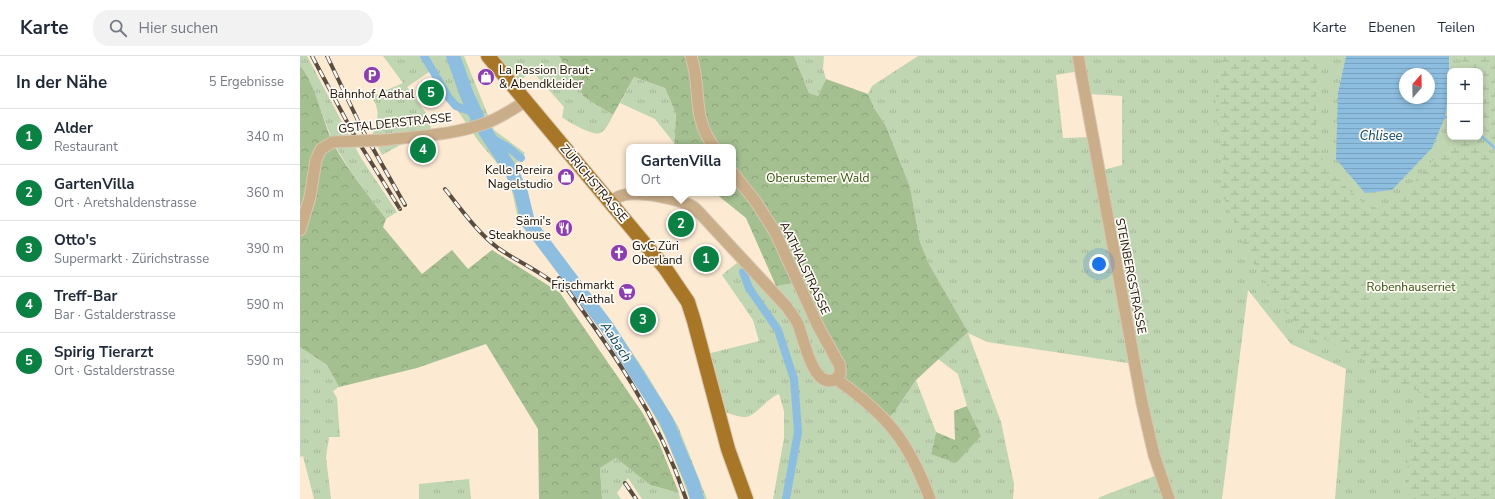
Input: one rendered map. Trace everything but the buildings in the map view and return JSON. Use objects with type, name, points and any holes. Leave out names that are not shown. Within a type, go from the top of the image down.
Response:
[{"type":"main road","name":"ZÜRICHSTRASSE","points":[[488,56],[669,274],[688,302],[728,449],[746,499]]},
{"type":"street","points":[[691,56],[697,76],[700,120],[705,135],[712,144]]},
{"type":"street","name":"STEINBERGSTRASSE","points":[[1078,56],[1142,403],[1154,455],[1169,499]]},
{"type":"street","name":"GSTALDERSTRASSE","points":[[300,230],[310,197],[316,160],[321,149],[333,142],[385,140],[427,135],[480,125],[496,119],[526,101]]},
{"type":"street","name":"AATHALSTRASSE","points":[[736,177],[766,216],[783,247],[818,326],[840,366],[840,374],[836,379]]},
{"type":"street","points":[[610,202],[619,196],[626,195]]},
{"type":"street","points":[[648,196],[677,200],[692,206],[786,306],[797,322],[816,374],[826,381],[836,379],[861,397],[886,420],[906,448],[922,479],[930,499]]},
{"type":"green space","points":[[300,56],[307,56],[361,158],[397,212],[386,219],[351,172],[333,142],[317,100],[300,66]]},
{"type":"green space","points":[[383,56],[464,56],[494,130],[525,153],[515,165],[522,179],[532,220],[611,321],[644,370],[678,426],[707,499],[690,499],[667,440],[635,379],[596,321],[518,219],[509,177],[479,142],[432,70],[407,87],[429,117],[432,134],[415,137],[382,155],[372,135],[378,116],[376,106],[371,97],[403,83]]},
{"type":"green space","points":[[488,56],[559,56],[584,97],[613,115],[608,126],[602,132],[597,133],[586,131],[569,122],[562,117],[564,107],[532,71],[514,86]]},
{"type":"green space","name":"Oberustemer Wald","points":[[559,56],[794,56],[809,93],[818,96],[826,79],[868,94],[874,108],[886,126],[910,187],[920,242],[929,264],[968,332],[916,380],[895,411],[886,420],[840,374],[798,282],[776,286],[746,218],[719,196],[736,196],[736,144],[674,144],[676,114],[665,88],[634,77],[613,115],[584,97]]},
{"type":"green space","points":[[794,56],[824,56],[823,69],[826,79],[818,96],[809,93]]},
{"type":"green space","points":[[918,56],[1346,56],[1338,92],[1445,117],[1447,105],[1447,140],[1483,140],[1483,68],[1450,68],[1449,56],[1495,56],[1495,499],[1335,499],[1346,369],[1291,344],[1248,290],[1222,499],[1098,499],[1160,474],[1134,364],[987,342],[968,333],[1001,422],[1014,484],[1013,499],[773,499],[784,438],[784,411],[779,394],[770,399],[749,416],[739,416],[717,410],[703,355],[759,341],[753,320],[722,275],[743,258],[771,289],[776,286],[798,281],[895,411],[916,380],[936,432],[931,454],[981,436],[967,406],[958,374],[938,359],[968,332],[929,264],[920,242],[910,187],[886,126],[874,108],[868,94],[872,86]],"holes":[[[1080,71],[1089,94],[1122,96],[1122,165],[1103,170],[1092,137],[1063,138],[1056,75]]]},
{"type":"green space","name":"Robenhauserriet","points":[[1222,56],[1318,56],[1316,84],[1316,127],[1324,166],[1360,200],[1378,209],[1398,201],[1441,151],[1455,140],[1467,140],[1476,145],[1485,153],[1492,163],[1495,169],[1495,499],[1410,499],[1407,487],[1408,460],[1425,394],[1405,386],[1362,358],[1298,326],[1289,317],[1275,298],[1246,251],[1220,188],[1224,168],[1216,114],[1216,93]]},
{"type":"green space","points":[[1462,56],[1495,56],[1495,141],[1483,129],[1483,68],[1461,68]]},
{"type":"green space","points":[[300,66],[310,82],[333,143],[351,172],[386,219],[383,227],[422,274],[452,250],[468,269],[492,250],[560,293],[642,412],[659,443],[679,493],[650,485],[616,458],[600,468],[602,499],[539,499],[538,429],[486,344],[417,368],[339,387],[327,365],[300,347]]},
{"type":"green space","points":[[634,77],[665,88],[676,114],[674,143],[655,119],[620,103]]},
{"type":"green space","points":[[300,347],[327,365],[339,387],[333,391],[337,398],[340,437],[329,437],[326,457],[331,499],[314,499],[303,456],[300,457]]},
{"type":"green space","points":[[967,406],[981,436],[956,463],[931,454],[936,432],[955,440],[954,411]]},
{"type":"green space","points":[[616,458],[650,485],[679,493],[680,499],[642,499],[628,478],[617,493],[621,499],[602,499],[600,468]]},
{"type":"green space","points":[[469,479],[471,499],[419,499],[419,484]]},
{"type":"water","name":"Chlisee","points":[[1346,56],[1449,56],[1449,68],[1447,68],[1447,105],[1445,117],[1432,148],[1392,190],[1365,193],[1336,159],[1338,92]]},
{"type":"waterway","points":[[424,56],[449,98],[456,106],[475,113]]},
{"type":"waterway","name":"Aabach","points":[[453,56],[467,95],[477,117]]},
{"type":"waterway","name":"Aabach","points":[[485,131],[512,172],[521,193],[528,222],[607,327],[666,420],[693,484],[697,499]]},
{"type":"waterway","points":[[488,136],[509,148],[521,158]]},
{"type":"waterway","points":[[1483,138],[1495,148]]},
{"type":"waterway","points":[[743,272],[749,288],[778,330],[794,379],[798,432],[786,499]]},
{"type":"railway","points":[[312,56],[353,133],[400,209]]},
{"type":"railway","points":[[327,56],[363,131],[405,205]]},
{"type":"railway","points":[[445,189],[490,242],[547,278],[562,290]]},
{"type":"railway","points":[[559,278],[632,383],[661,438],[686,499]]},
{"type":"railway","points":[[625,483],[636,499]]},
{"type":"place","name":"Bahnhof Aathal","points":[[372,75]]},
{"type":"place","name":"La Passion Braut- & Abendkleider","points":[[486,77]]},
{"type":"place","name":"Spirig Tierarzt","points":[[431,93]]},
{"type":"place","name":"Treff-Bar","points":[[423,150]]},
{"type":"place","name":"Kelle Pereira Nagelstudio","points":[[566,177]]},
{"type":"place","name":"GartenVilla","points":[[681,224]]},
{"type":"place","name":"Sämi's Steakhouse","points":[[564,228]]},
{"type":"place","name":"GvC Züri Oberland","points":[[619,253]]},
{"type":"place","name":"Alder","points":[[706,259]]},
{"type":"place","name":"Frischmarkt Aathal","points":[[627,292]]},
{"type":"place","name":"Otto's","points":[[643,320]]}]
